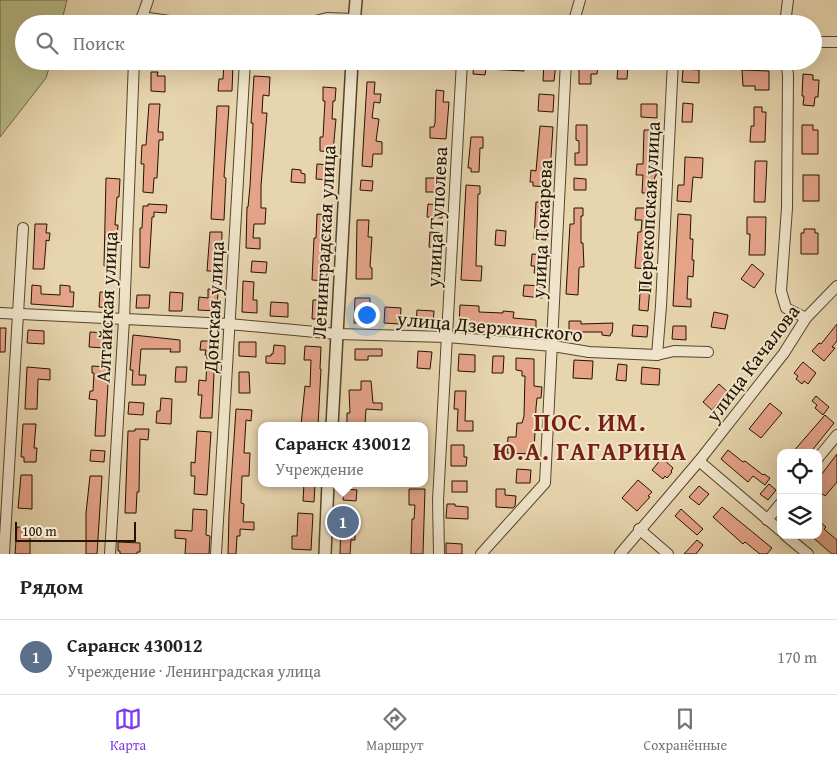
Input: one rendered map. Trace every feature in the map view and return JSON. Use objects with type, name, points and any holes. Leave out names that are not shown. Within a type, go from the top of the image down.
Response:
[{"type":"street","points":[[141,15],[148,0]]},
{"type":"street","points":[[355,15],[356,0]]},
{"type":"street","points":[[576,15],[580,0]]},
{"type":"street","points":[[786,15],[788,0]]},
{"type":"street","points":[[822,42],[837,42]]},
{"type":"street","name":"Алтайская улица","points":[[110,554],[124,319],[134,70]]},
{"type":"street","name":"Донская улица","points":[[216,554],[244,70]]},
{"type":"street","name":"Ленинградская улица","points":[[332,422],[352,70]]},
{"type":"street","name":"улица Туполева","points":[[439,554],[438,500],[462,70]]},
{"type":"street","name":"улица Токарева","points":[[481,554],[545,483],[566,70]]},
{"type":"street","name":"Перекопская улица","points":[[657,355],[673,70]]},
{"type":"street","points":[[787,70],[786,208],[781,291],[786,308],[806,318]]},
{"type":"street","points":[[4,554],[23,228]]},
{"type":"street","name":"улица Качалова","points":[[620,554],[699,461],[784,353],[806,318],[837,286]]},
{"type":"street","name":"улица Дзержинского","points":[[0,313],[229,324],[337,334],[447,337],[553,346],[588,352],[657,355],[674,351],[708,352]]},
{"type":"street","points":[[822,453],[837,435]]},
{"type":"street","points":[[699,461],[777,528]]},
{"type":"street","points":[[325,554],[328,487]]},
{"type":"street","points":[[767,520],[777,508]]},
{"type":"street","points":[[640,529],[668,554]]},
{"type":"street","points":[[791,539],[808,554]]},
{"type":"green space","points":[[0,0],[67,0],[63,15],[15,15],[15,70],[48,70],[46,78],[0,137]]},
{"type":"building","points":[[224,70],[233,70],[232,91],[218,91],[219,79],[223,79]]},
{"type":"building","points":[[473,70],[486,70],[485,75],[473,74]]},
{"type":"building","points":[[544,70],[555,70],[554,81],[543,81]]},
{"type":"building","points":[[579,70],[597,70],[597,74],[591,74],[591,84],[579,84]]},
{"type":"building","points":[[618,70],[628,70],[627,79],[617,79]]},
{"type":"building","points":[[683,70],[699,70],[699,83],[682,82]]},
{"type":"building","points":[[742,70],[769,71],[769,90],[755,90],[755,86],[743,86]]},
{"type":"building","points":[[151,72],[158,72],[157,76],[165,76],[165,92],[151,91]]},
{"type":"building","points":[[803,74],[813,75],[813,80],[819,80],[818,97],[815,97],[814,106],[803,105]]},
{"type":"building","points":[[254,76],[270,77],[269,96],[263,95],[262,113],[267,113],[261,186],[261,208],[266,208],[265,224],[254,224],[253,238],[260,238],[260,249],[246,248]]},
{"type":"building","points":[[367,82],[375,82],[374,94],[381,94],[380,103],[374,102],[372,118],[379,119],[376,141],[382,142],[382,154],[373,154],[372,167],[362,166]]},
{"type":"building","points":[[323,87],[336,88],[332,119],[336,119],[333,152],[320,151],[320,137],[323,137],[325,101],[323,101]]},
{"type":"building","points":[[436,90],[444,91],[443,102],[449,102],[446,139],[430,138],[430,127],[434,127],[435,123]]},
{"type":"building","points":[[539,94],[554,95],[553,112],[538,111]]},
{"type":"building","points":[[683,103],[693,104],[692,122],[682,122]]},
{"type":"building","points":[[149,104],[160,104],[158,132],[163,132],[163,140],[159,140],[157,178],[154,178],[153,193],[143,192],[144,164],[141,164],[142,145],[146,145]]},
{"type":"building","points":[[641,104],[657,104],[657,118],[641,117]]},
{"type":"building","points":[[217,106],[229,106],[224,177],[226,178],[224,220],[211,219]]},
{"type":"building","points":[[754,107],[762,107],[762,112],[766,112],[765,142],[750,142],[751,126],[754,126]]},
{"type":"building","points":[[576,125],[587,125],[587,165],[575,165],[575,153],[579,153],[579,141],[576,140]]},
{"type":"building","points":[[802,125],[813,125],[813,130],[818,130],[818,154],[802,154]]},
{"type":"building","points":[[540,126],[553,127],[549,187],[533,186],[533,182],[530,182],[531,170],[536,171]]},
{"type":"building","points":[[644,130],[658,130],[654,193],[642,193],[643,175],[636,175],[637,164],[643,164]]},
{"type":"building","points":[[471,137],[483,137],[483,148],[480,148],[479,172],[471,172],[471,168],[468,168]]},
{"type":"building","points":[[685,157],[703,158],[702,178],[693,177],[691,202],[677,201],[678,185],[684,185]]},
{"type":"building","points":[[755,161],[767,161],[765,202],[754,202]]},
{"type":"building","points":[[317,164],[331,165],[330,180],[316,179]]},
{"type":"building","points":[[292,169],[301,170],[301,173],[305,174],[305,183],[291,182]]},
{"type":"building","points":[[803,175],[819,175],[819,201],[803,201]]},
{"type":"building","points":[[106,178],[120,179],[115,225],[118,225],[115,266],[104,266]]},
{"type":"building","points":[[426,178],[439,178],[439,192],[426,192]]},
{"type":"building","points":[[574,178],[586,179],[586,190],[574,190]]},
{"type":"building","points":[[361,180],[373,181],[372,191],[360,190]]},
{"type":"building","points":[[466,185],[480,186],[480,194],[478,194],[476,266],[482,266],[481,281],[461,280]]},
{"type":"building","points":[[536,202],[548,203],[546,240],[534,239]]},
{"type":"building","points":[[148,204],[167,205],[166,213],[154,212],[154,217],[152,217],[149,268],[140,267],[140,228],[142,228],[143,206],[148,206]]},
{"type":"building","points":[[428,204],[443,205],[442,218],[427,217]]},
{"type":"building","points":[[647,206],[654,207],[650,269],[635,268],[638,232],[641,232],[642,220],[635,220],[636,208],[647,208]]},
{"type":"building","points":[[574,208],[583,208],[583,216],[581,216],[581,243],[583,243],[584,267],[579,268],[578,295],[566,294],[570,224],[574,224]]},
{"type":"building","points":[[317,214],[329,215],[328,227],[326,227],[324,269],[327,269],[327,281],[312,280]]},
{"type":"building","points":[[678,214],[691,215],[690,239],[693,239],[692,260],[694,260],[693,277],[688,276],[687,299],[691,299],[691,307],[673,306]]},
{"type":"building","points":[[747,217],[766,217],[765,255],[749,255],[750,234],[747,234]]},
{"type":"building","points":[[357,220],[369,220],[368,237],[372,237],[370,267],[372,268],[372,279],[356,279]]},
{"type":"building","points":[[35,224],[47,224],[46,233],[50,233],[49,241],[46,240],[44,269],[33,269]]},
{"type":"building","points":[[804,229],[815,229],[815,233],[818,233],[818,254],[801,254],[801,233],[804,233]]},
{"type":"building","points":[[496,230],[506,231],[505,246],[495,245]]},
{"type":"building","points":[[210,232],[222,232],[221,271],[207,271]]},
{"type":"building","points":[[430,232],[440,233],[439,248],[429,247]]},
{"type":"building","points":[[532,254],[545,255],[544,273],[534,273],[535,266],[531,266]]},
{"type":"building","points":[[252,261],[267,262],[266,273],[251,272]]},
{"type":"building","points":[[752,264],[764,274],[754,288],[741,279]]},
{"type":"building","points":[[243,281],[254,282],[253,300],[257,300],[257,313],[242,312]]},
{"type":"building","points":[[32,285],[41,286],[41,294],[60,295],[60,285],[70,286],[70,292],[74,292],[73,307],[31,304]]},
{"type":"building","points":[[524,285],[545,286],[542,298],[523,296]]},
{"type":"building","points":[[638,287],[650,287],[648,311],[639,310],[640,293],[638,293]]},
{"type":"building","points":[[208,289],[218,290],[217,311],[198,310],[199,297],[208,298]]},
{"type":"building","points":[[100,292],[114,293],[113,308],[99,307]]},
{"type":"building","points":[[170,292],[183,293],[182,311],[169,311]]},
{"type":"building","points":[[137,295],[150,295],[149,308],[136,308]]},
{"type":"building","points":[[355,298],[370,298],[370,317],[364,316],[364,323],[354,323]]},
{"type":"building","points":[[313,300],[325,300],[324,319],[312,319]]},
{"type":"building","points":[[271,302],[288,303],[288,317],[270,316]]},
{"type":"building","points":[[460,305],[479,306],[479,312],[514,312],[513,318],[536,320],[536,330],[528,329],[528,327],[501,325],[501,328],[459,325]]},
{"type":"building","points":[[385,307],[401,308],[400,324],[384,323]]},
{"type":"building","points":[[417,310],[434,311],[433,326],[416,325]]},
{"type":"building","points":[[714,312],[728,315],[725,329],[711,327]]},
{"type":"building","points":[[569,321],[581,321],[581,324],[613,323],[612,333],[610,336],[602,335],[602,332],[569,332]]},
{"type":"building","points":[[837,324],[837,341],[832,347],[835,348],[824,361],[812,351],[819,343],[821,344]]},
{"type":"building","points":[[633,325],[648,326],[647,337],[632,336]]},
{"type":"building","points":[[673,326],[686,326],[686,340],[672,339]]},
{"type":"building","points":[[0,328],[6,328],[5,352],[0,352]]},
{"type":"building","points":[[28,330],[44,331],[44,344],[27,343]]},
{"type":"building","points":[[90,332],[105,333],[104,348],[89,347]]},
{"type":"building","points":[[133,335],[180,340],[180,352],[170,352],[171,349],[141,349],[139,375],[146,375],[145,385],[132,385],[133,370],[130,370]]},
{"type":"building","points":[[201,341],[217,341],[217,373],[214,373],[212,418],[200,418],[202,395],[198,395],[199,380],[206,381],[207,355],[205,355],[206,350],[200,350]]},
{"type":"building","points":[[239,342],[256,342],[256,357],[239,356]]},
{"type":"building","points":[[274,345],[285,346],[285,364],[266,363],[266,356],[273,354]]},
{"type":"building","points":[[305,346],[321,347],[318,422],[301,422],[305,386],[310,387],[311,360],[304,360]]},
{"type":"building","points":[[355,349],[382,349],[382,356],[368,356],[368,360],[355,360]]},
{"type":"building","points":[[418,351],[432,352],[430,369],[417,368]]},
{"type":"building","points":[[459,354],[475,355],[475,372],[458,371]]},
{"type":"building","points":[[493,356],[504,356],[503,373],[492,373]]},
{"type":"building","points":[[516,358],[534,359],[534,386],[542,387],[541,398],[537,398],[534,454],[507,453],[508,437],[516,437],[517,423],[522,423],[524,416],[525,376],[522,376],[522,371],[516,370]]},
{"type":"building","points":[[574,360],[593,361],[592,379],[573,378]]},
{"type":"building","points":[[803,362],[816,373],[808,384],[804,381],[802,384],[796,379],[798,376],[794,373]]},
{"type":"building","points":[[618,364],[627,365],[626,381],[616,380]]},
{"type":"building","points":[[92,366],[109,367],[105,436],[95,436],[97,400],[89,399],[90,391],[93,391],[94,373],[92,373]]},
{"type":"building","points":[[27,367],[50,369],[50,380],[38,379],[37,409],[25,409]]},
{"type":"building","points":[[176,367],[187,367],[186,382],[175,382]]},
{"type":"building","points":[[642,367],[660,369],[659,385],[641,384]]},
{"type":"building","points":[[239,372],[249,372],[250,393],[239,393]]},
{"type":"building","points":[[361,381],[371,381],[373,403],[382,403],[382,410],[366,409],[365,422],[347,422],[347,413],[350,413],[349,390],[361,390]]},
{"type":"building","points":[[719,384],[732,396],[723,407],[718,403],[712,410],[703,402]]},
{"type":"building","points":[[455,391],[466,391],[465,421],[473,421],[473,431],[457,431],[458,409],[454,409]]},
{"type":"building","points":[[816,396],[829,407],[823,415],[815,408],[817,405],[812,401]]},
{"type":"building","points":[[161,398],[172,399],[171,424],[156,423],[157,411],[160,411]]},
{"type":"building","points":[[129,402],[144,403],[143,415],[128,414]]},
{"type":"building","points":[[770,403],[782,413],[761,438],[749,429]]},
{"type":"building","points":[[236,409],[252,410],[251,421],[246,420],[244,453],[250,453],[249,476],[242,476],[241,503],[244,504],[243,522],[254,522],[254,530],[240,529],[240,536],[237,536],[236,554],[228,554],[229,514]]},
{"type":"building","points":[[825,415],[834,423],[813,449],[795,449]]},
{"type":"building","points":[[23,424],[36,424],[34,448],[37,448],[36,462],[24,462],[24,457],[21,457]]},
{"type":"building","points":[[135,429],[149,429],[148,440],[140,439],[139,492],[137,492],[136,513],[125,513],[128,431],[135,431]]},
{"type":"building","points":[[197,431],[211,432],[207,495],[194,494],[195,476],[191,476],[191,462],[195,463]]},
{"type":"building","points":[[451,445],[464,445],[464,457],[467,457],[466,466],[451,466]]},
{"type":"building","points":[[91,450],[105,451],[104,462],[90,461]]},
{"type":"building","points":[[728,450],[743,462],[745,461],[770,478],[765,485],[753,476],[748,482],[721,459]]},
{"type":"building","points":[[837,454],[837,482],[825,496],[822,494],[822,474]]},
{"type":"building","points":[[662,458],[673,468],[667,478],[665,476],[663,479],[652,470]]},
{"type":"building","points":[[517,469],[531,470],[530,483],[516,483]]},
{"type":"building","points":[[21,475],[32,475],[32,509],[18,508]]},
{"type":"building","points":[[90,476],[102,476],[97,554],[86,554],[86,513]]},
{"type":"building","points":[[638,480],[652,492],[648,496],[650,497],[637,511],[622,498]]},
{"type":"building","points":[[452,481],[467,481],[467,492],[452,492]]},
{"type":"building","points":[[769,484],[776,490],[768,500],[760,494]]},
{"type":"building","points":[[699,486],[709,494],[699,505],[689,497]]},
{"type":"building","points":[[304,487],[315,487],[314,502],[303,501]]},
{"type":"building","points":[[344,489],[357,490],[356,501],[343,500]]},
{"type":"building","points":[[409,489],[425,489],[423,554],[411,554],[412,519],[414,519],[415,505],[409,505]]},
{"type":"building","points":[[496,489],[505,489],[505,495],[516,496],[513,508],[496,507]]},
{"type":"building","points":[[447,504],[468,507],[468,519],[446,518]]},
{"type":"building","points":[[722,507],[772,548],[767,554],[760,554],[745,542],[743,544],[713,517]]},
{"type":"building","points":[[193,509],[207,510],[206,535],[210,536],[209,554],[185,554],[186,539],[175,538],[175,530],[192,531]]},
{"type":"building","points":[[681,509],[703,529],[697,535],[675,516]]},
{"type":"building","points":[[298,513],[313,514],[311,550],[292,549],[292,536],[297,536]]},
{"type":"building","points":[[341,518],[354,519],[353,533],[355,533],[355,540],[351,540],[350,554],[340,554]]},
{"type":"building","points":[[822,524],[826,527],[824,529],[837,540],[837,554],[832,554],[815,539],[822,539]]},
{"type":"building","points":[[17,527],[30,528],[30,554],[15,554]]},
{"type":"building","points":[[697,540],[703,545],[696,554],[684,554]]},
{"type":"building","points":[[118,542],[140,543],[140,552],[137,552],[137,554],[120,554]]},
{"type":"building","points":[[446,543],[462,544],[462,554],[446,554]]},
{"type":"place","name":"Саранск 430012","points":[[343,522]]},
{"type":"district","name":"ПОС. ИМ. Ю.А. ГАГАРИНА","points":[[590,436]]}]
